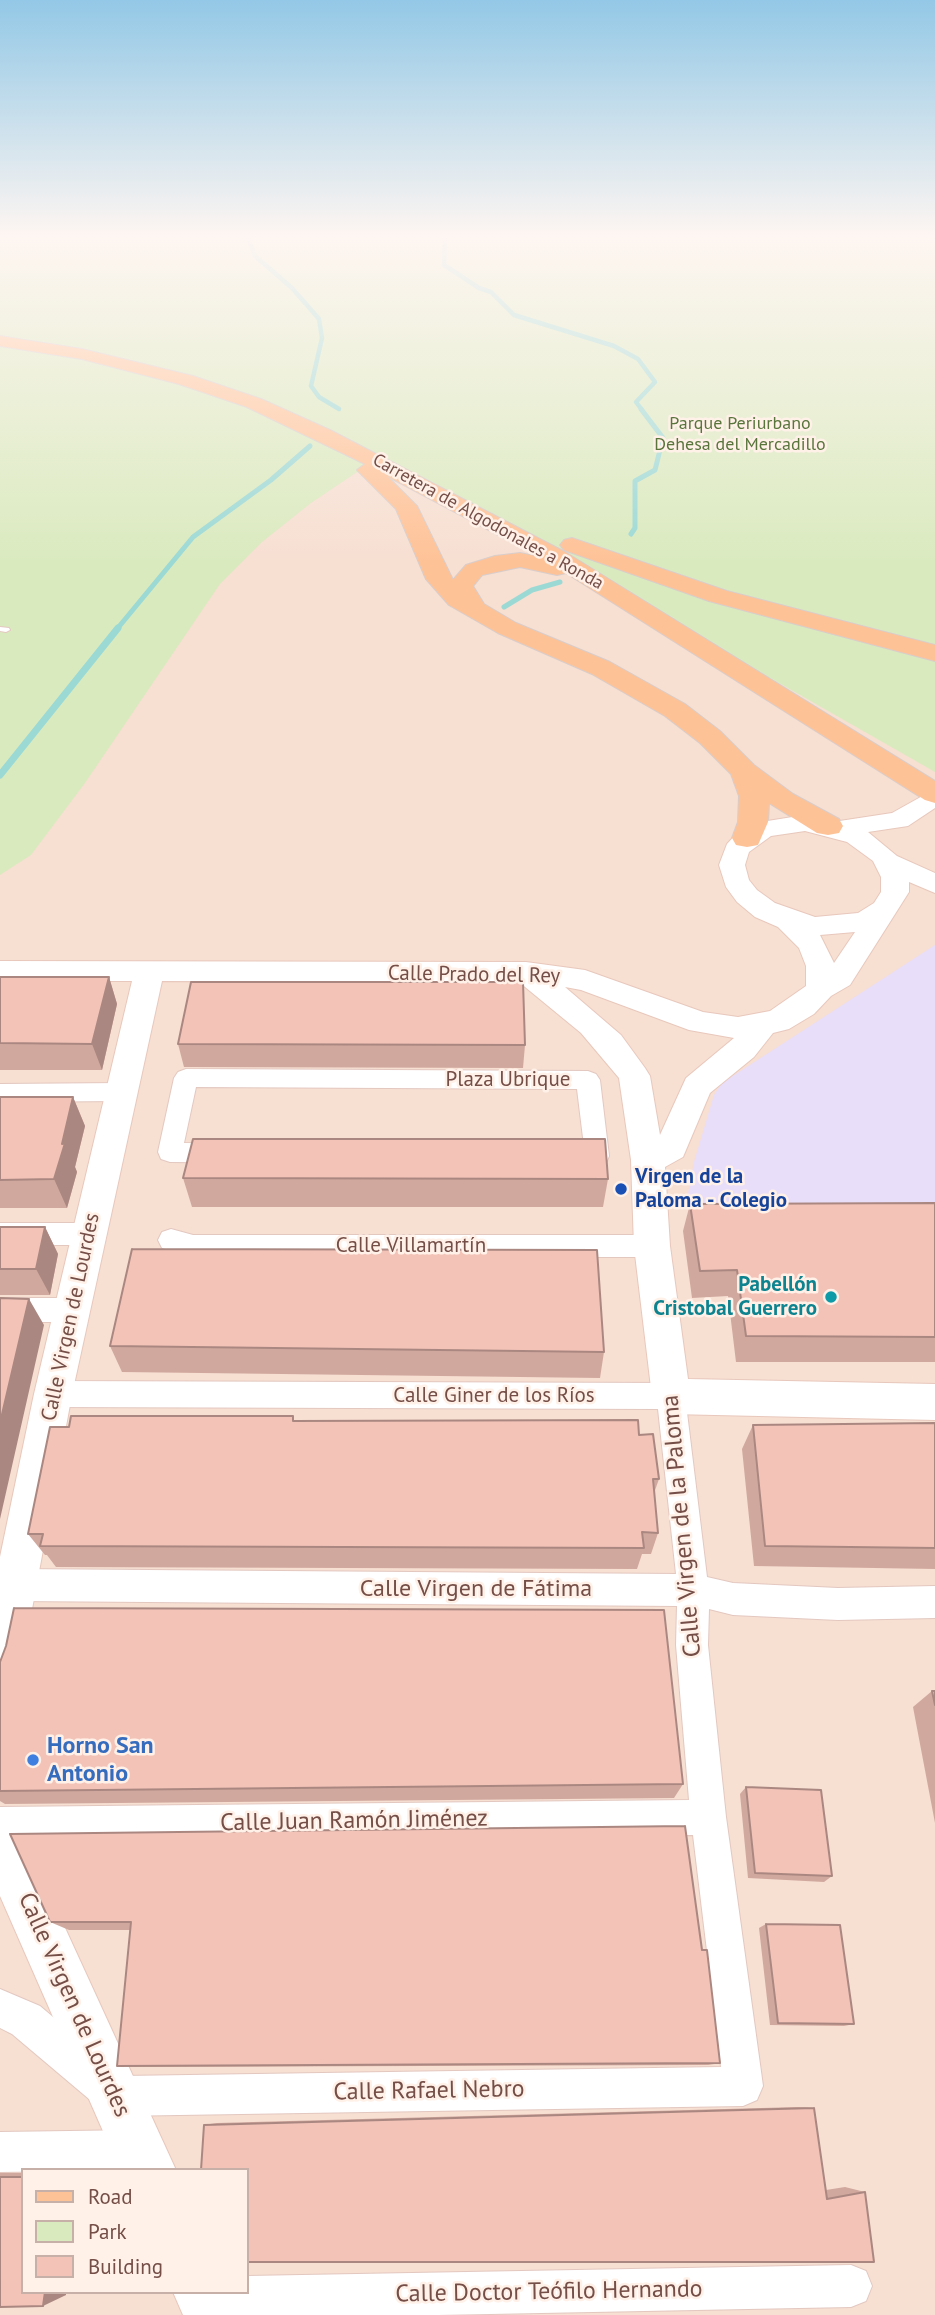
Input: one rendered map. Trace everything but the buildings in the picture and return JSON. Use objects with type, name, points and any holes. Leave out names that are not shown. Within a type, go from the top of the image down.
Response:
[{"type":"main road","name":"Carretera de Algodonales a Ronda","points":[[32,346],[82,354],[176,377],[254,403],[323,434],[425,485],[620,594],[935,796]]},
{"type":"main road","points":[[323,434],[338,450],[386,485],[406,506],[438,579],[458,600],[507,628],[637,687],[675,710],[710,737],[744,771],[783,800],[833,828]]},
{"type":"main road","points":[[425,485],[471,500],[591,552],[718,596],[935,653]]},
{"type":"main road","points":[[474,609],[461,586],[465,577],[474,570],[503,561],[538,562],[620,594]]},
{"type":"main road","points":[[744,771],[754,796],[753,822],[747,838]]},
{"type":"street","points":[[935,796],[904,816],[833,828],[783,824],[747,838],[736,850],[732,865],[736,881],[747,896],[765,910],[788,920],[815,926],[842,926],[867,920],[886,908],[935,901]]},
{"type":"street","points":[[886,908],[895,892],[895,877],[886,859],[904,816]]},
{"type":"street","points":[[833,828],[872,845],[886,859],[935,884]]},
{"type":"street","name":"Calle Prado del Rey","points":[[0,971],[526,972],[585,980],[722,1028],[762,1026],[797,1010],[821,989],[840,978],[886,908]]},
{"type":"street","points":[[788,920],[812,944],[821,966],[821,989]]},
{"type":"street","name":"Calle Virgen de Lourdes","points":[[0,1663],[53,1394],[149,972]]},
{"type":"street","name":"Calle Virgen de la Paloma","points":[[526,972],[592,1025],[625,1061],[638,1089],[648,1160],[652,1246],[693,1590],[692,1645],[706,1703],[708,1817],[743,2086]]},
{"type":"street","points":[[648,1160],[671,1148],[697,1086],[743,1049],[762,1026]]},
{"type":"street","name":"Plaza Ubrique","points":[[186,1078],[588,1080],[597,1156],[170,1152],[186,1078]]},
{"type":"street","points":[[0,1093],[120,1092]]},
{"type":"street","points":[[0,1234],[88,1234]]},
{"type":"street","name":"Calle Villamartín","points":[[171,1240],[193,1246],[652,1246]]},
{"type":"street","points":[[0,1310],[74,1310]]},
{"type":"street","name":"Calle Giner de los Ríos","points":[[53,1394],[671,1396],[935,1402]]},
{"type":"street","name":"Calle Virgen de Fátima","points":[[15,1585],[693,1590],[733,1599],[840,1613],[935,1602]]},
{"type":"street","name":"Calle Juan Ramón Jiménez","points":[[0,1825],[708,1817]]},
{"type":"street","name":"Calle Virgen de Lourdes","points":[[0,1840],[144,2160]]},
{"type":"street","points":[[0,2008],[26,2020],[116,2096]]},
{"type":"street","name":"Calle Rafael Nebro","points":[[116,2096],[743,2086]]},
{"type":"street","points":[[0,2152],[144,2160]]},
{"type":"street","name":"Calle Doctor Teófilo Hernando","points":[[206,2302],[851,2286]]},
{"type":"shaded area","points":[[324,434],[935,573],[935,2315],[0,2315],[0,821]]},
{"type":"shaded area","points":[[935,945],[935,1231],[695,1219],[686,1204],[694,1162],[714,1095],[722,1083]]},
{"type":"green space","name":"Parque Periurbano Dehesa del Mercadillo","points":[[0,346],[935,346],[935,772],[381,456],[311,503],[262,542],[220,584],[85,783],[31,855],[0,875]]},
{"type":"waterway","points":[[320,346],[311,386],[319,397],[339,409]]},
{"type":"waterway","points":[[614,346],[638,359],[655,382],[636,402],[642,410]]},
{"type":"waterway","points":[[631,534],[635,528],[635,481],[655,470],[663,438],[641,409]]},
{"type":"waterway","points":[[117,629],[193,537],[271,480],[310,446]]},
{"type":"waterway","points":[[504,607],[532,590],[560,582]]},
{"type":"waterway","points":[[0,775],[118,628]]},
{"type":"place","name":"Virgen de la Paloma - Colegio","points":[[621,1189]]},
{"type":"place","name":"Pabellón Cristobal Guerrero","points":[[831,1297]]},
{"type":"place","name":"Horno San Antonio","points":[[33,1760]]}]
